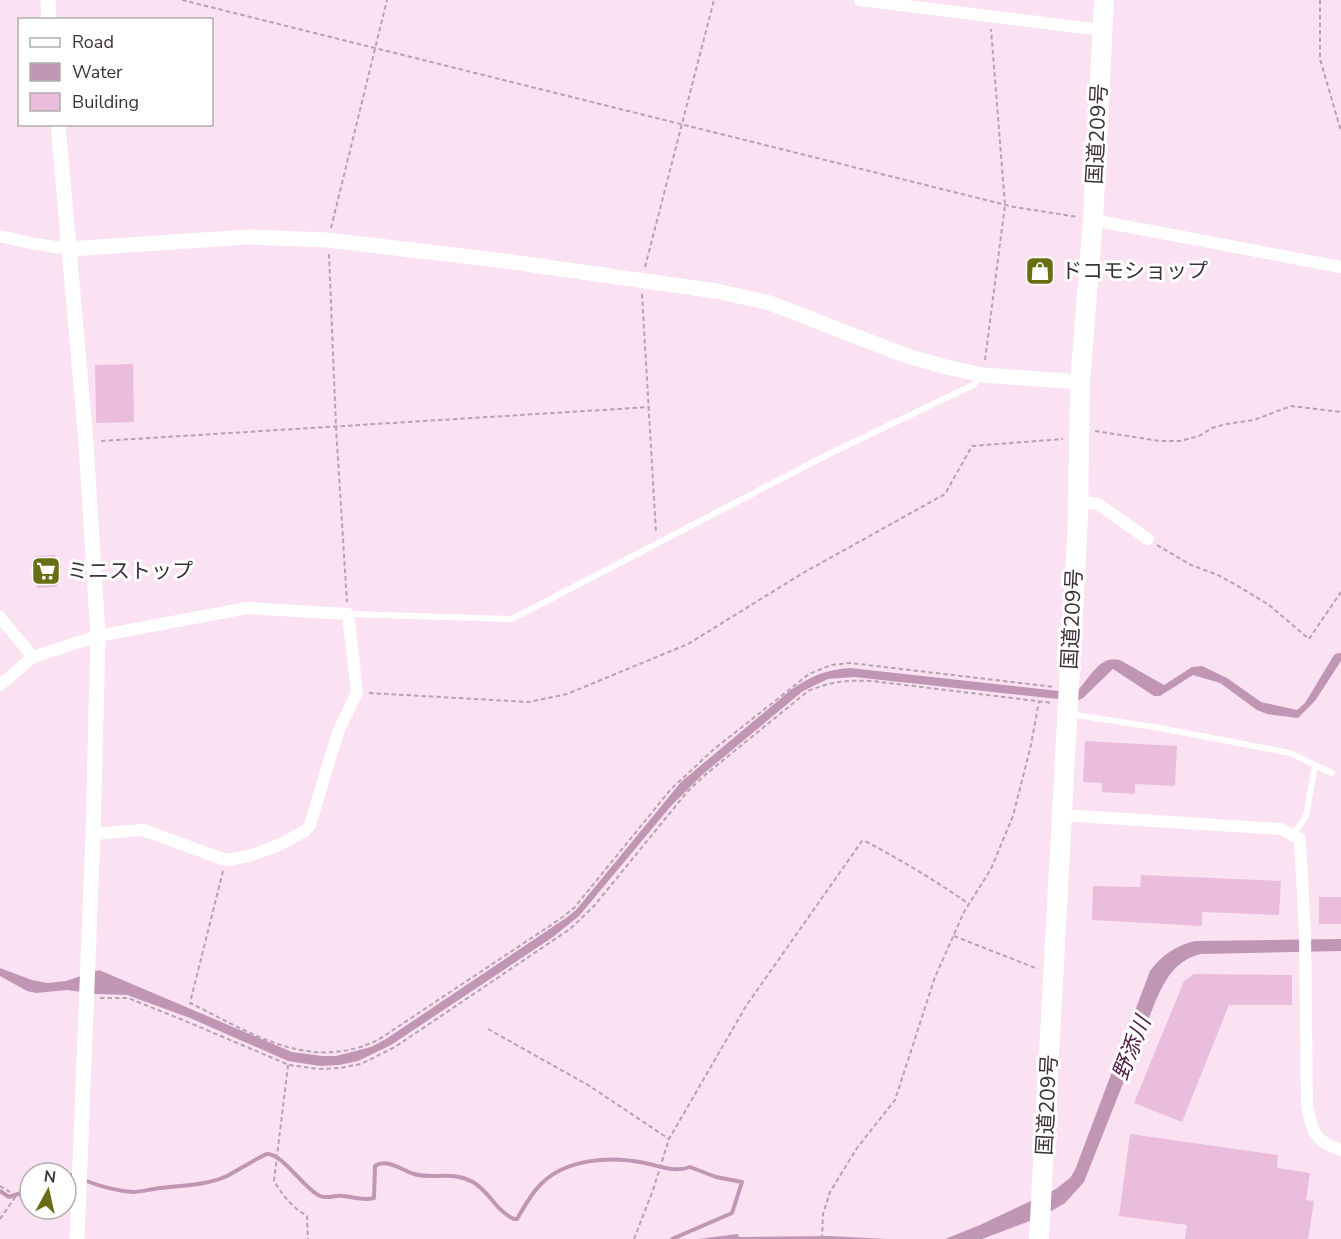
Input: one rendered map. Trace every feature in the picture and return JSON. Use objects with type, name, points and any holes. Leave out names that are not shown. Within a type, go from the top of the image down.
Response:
[{"type":"highway","name":"国道209号","points":[[1039,1239],[1062,815],[1065,699],[1078,501],[1080,382],[1093,219],[1104,0]]},
{"type":"street","points":[[48,0],[49,18]]},
{"type":"street","points":[[860,0],[1102,30]]},
{"type":"street","points":[[58,126],[86,442],[98,636],[93,834],[77,1239]]},
{"type":"street","points":[[1093,219],[1341,267]]},
{"type":"street","points":[[0,236],[69,249],[247,237],[328,240],[641,280],[716,291],[770,303],[904,355],[946,367],[983,375],[1080,382]]},
{"type":"street","points":[[1078,501],[1098,504],[1148,539]]},
{"type":"street","points":[[0,685],[33,657],[98,636],[248,608],[348,614],[357,692],[338,732],[310,825],[305,831],[249,856],[226,860],[143,830],[93,834]]},
{"type":"street","points":[[0,617],[33,657]]},
{"type":"street","points":[[1062,815],[1281,829],[1300,839],[1305,934],[1307,1106],[1312,1129],[1323,1143],[1341,1150]]},
{"type":"lane","points":[[348,614],[512,619],[827,455],[974,385],[983,375]]},
{"type":"lane","points":[[1065,699],[1160,728],[1290,753],[1332,773]]},
{"type":"lane","points":[[1293,835],[1306,816],[1315,765]]},
{"type":"path","points":[[182,0],[1005,205],[1093,219]]},
{"type":"path","points":[[348,614],[336,427],[328,240],[387,0]]},
{"type":"path","points":[[657,544],[641,280],[714,0]]},
{"type":"path","points":[[1320,0],[1320,59],[1341,131]]},
{"type":"path","points":[[983,375],[1005,205],[990,16]]},
{"type":"path","points":[[357,692],[530,702],[567,694],[688,644],[803,573],[945,494],[972,446],[1080,434],[1180,441],[1199,436],[1212,428],[1254,420],[1291,406],[1341,412]]},
{"type":"path","points":[[86,442],[650,407]]},
{"type":"path","points":[[1148,539],[1191,566],[1218,575],[1269,605],[1309,639],[1341,592]]},
{"type":"path","points":[[226,860],[190,1004],[289,1049],[328,1053],[352,1050],[378,1040],[574,908],[671,789],[713,750],[809,674],[831,665],[850,663],[1065,699]]},
{"type":"path","points":[[87,998],[128,998],[289,1065],[319,1069],[361,1064],[405,1041],[570,929],[594,906],[687,792],[808,691],[823,684],[843,680],[872,681],[1039,701],[1027,764],[1013,816],[991,869],[969,904],[935,977],[895,1100],[856,1148],[830,1192],[823,1214],[822,1239]]},
{"type":"path","points":[[634,1239],[669,1139],[746,1006],[862,841],[894,856],[969,904]]},
{"type":"path","points":[[954,936],[1054,975]]},
{"type":"path","points":[[488,1029],[588,1085],[669,1139]]},
{"type":"path","points":[[289,1065],[274,1181],[295,1209],[307,1216],[308,1239]]},
{"type":"path","points":[[0,1186],[16,1196],[0,1219]]},
{"type":"water","points":[[1341,653],[1341,661],[1315,701],[1298,718],[1267,714],[1257,710],[1220,683],[1193,675],[1160,696],[1154,696],[1113,669],[1077,701],[854,677],[828,679],[803,691],[702,775],[671,806],[579,916],[553,937],[391,1045],[358,1061],[320,1066],[288,1061],[190,1018],[127,995],[67,990],[36,993],[27,991],[0,976],[0,968],[47,983],[66,981],[99,970],[292,1052],[336,1056],[371,1047],[386,1039],[566,918],[576,910],[681,782],[792,689],[820,674],[850,668],[1059,691],[1078,690],[1096,668],[1113,659],[1120,660],[1164,685],[1192,667],[1202,666],[1227,678],[1261,702],[1297,710],[1305,703],[1334,655]]},
{"type":"water","name":"野添川","points":[[1341,939],[1341,951],[1201,954],[1178,965],[1168,977],[1156,1000],[1084,1182],[1065,1203],[1027,1222],[982,1239],[945,1239],[1056,1189],[1070,1178],[1150,971],[1164,956],[1175,948],[1195,941]]},
{"type":"water","points":[[738,1234],[739,1237],[830,1236],[887,1239],[698,1239]]},
{"type":"building","points":[[133,364],[134,422],[96,423],[95,365]]},
{"type":"building","name":"ミニストップ","points":[[55,555],[57,587],[37,588],[35,556]]},
{"type":"building","points":[[1085,741],[1177,746],[1175,786],[1135,784],[1135,794],[1102,792],[1102,783],[1083,782]]},
{"type":"building","points":[[1141,875],[1281,881],[1279,915],[1202,912],[1202,926],[1092,920],[1093,886],[1140,887]]},
{"type":"building","points":[[1319,897],[1341,897],[1341,924],[1319,924]]},
{"type":"building","points":[[1194,974],[1292,975],[1292,1005],[1229,1005],[1182,1122],[1134,1103],[1184,981]]},
{"type":"building","points":[[1130,1134],[1278,1155],[1277,1168],[1310,1173],[1306,1200],[1314,1201],[1308,1239],[1185,1239],[1187,1225],[1119,1216]]},
{"type":"waterway","points":[[84,1180],[108,1188],[133,1192],[194,1185],[227,1176],[267,1154],[279,1159],[320,1196],[366,1199],[374,1198],[375,1166],[384,1163],[422,1176],[465,1178],[479,1186],[502,1211],[514,1219],[517,1219],[537,1188],[552,1175],[576,1164],[590,1161],[632,1161],[673,1169],[690,1167],[716,1177],[742,1182],[732,1213],[672,1239]]},
{"type":"waterway","points":[[0,1191],[9,1197],[18,1194]]},
{"type":"place","name":"ドコモショップ","points":[[1040,271]]},
{"type":"place","name":"ミニストップ","points":[[46,571]]}]
